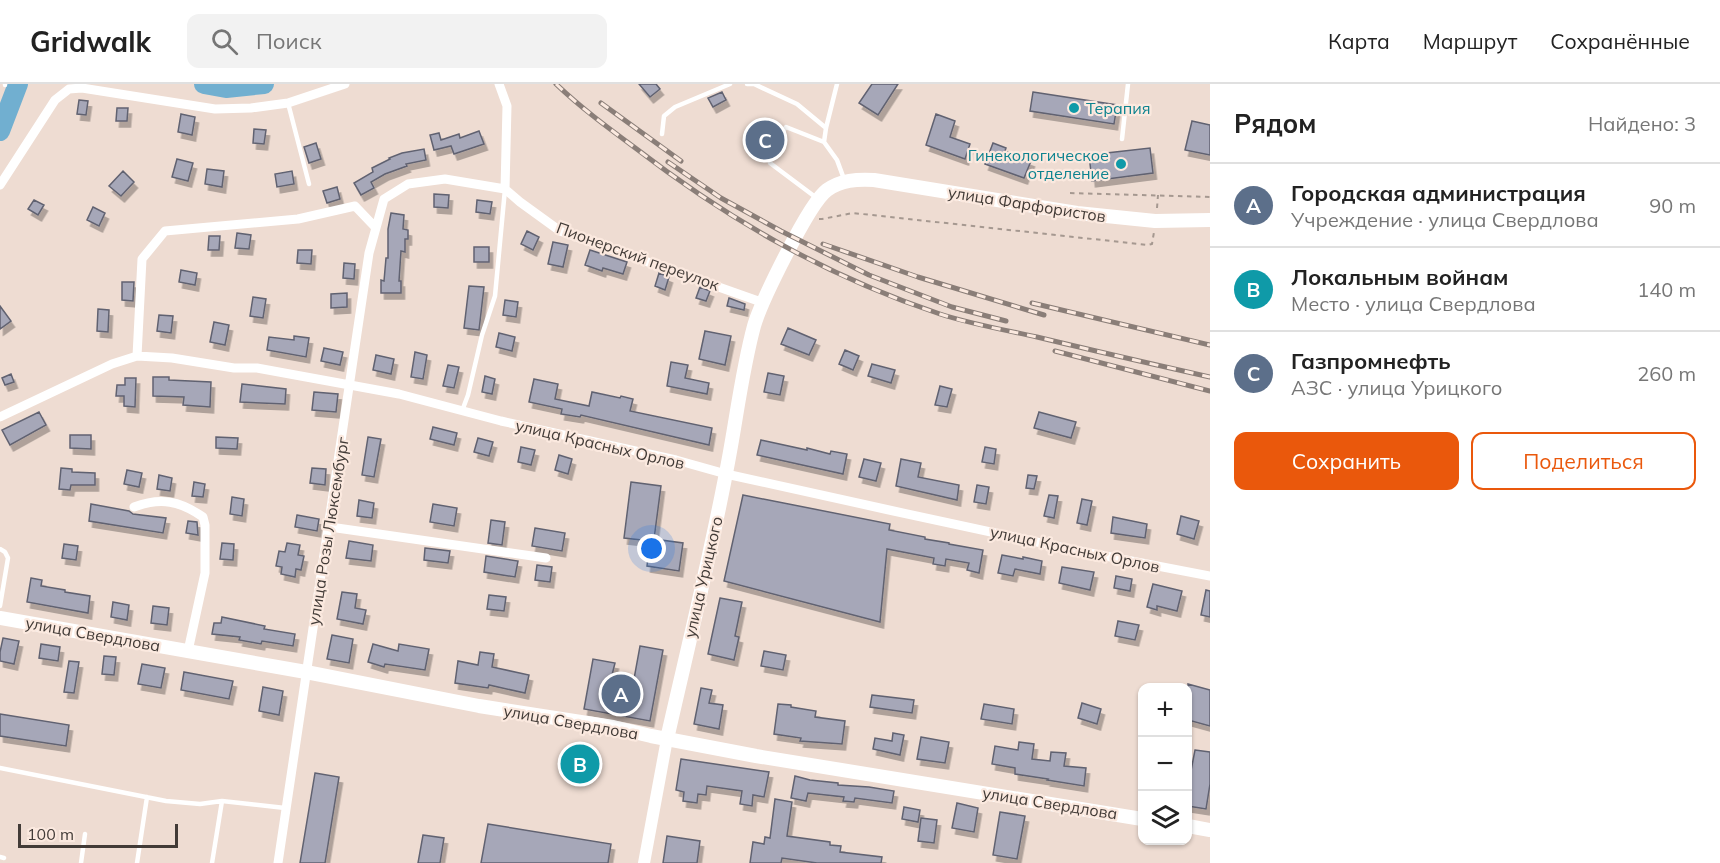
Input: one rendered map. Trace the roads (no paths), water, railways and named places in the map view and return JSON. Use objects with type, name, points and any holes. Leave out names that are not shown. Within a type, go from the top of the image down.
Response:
[{"type":"main road","name":"улица Фарфористов","points":[[845,181],[874,180],[1077,213],[1155,221],[1210,220]]},
{"type":"main road","points":[[818,199],[826,191],[845,181]]},
{"type":"main road","name":"улица Урицкого","points":[[644,863],[667,739],[726,474],[755,324],[807,216],[818,199]]},
{"type":"main road","name":"улица Свердлова","points":[[0,618],[306,672],[479,706],[613,727],[756,756],[1138,818]]},
{"type":"main road","points":[[1192,827],[1210,830]]},
{"type":"street","points":[[0,185],[55,100],[69,89],[82,88],[215,109],[251,108],[288,103],[345,84]]},
{"type":"street","points":[[499,84],[507,106],[505,189]]},
{"type":"street","name":"Пионерский переулок","points":[[384,199],[408,184],[445,179],[505,189],[560,231],[766,298]]},
{"type":"street","name":"улица Розы Люксембург","points":[[278,863],[330,527],[369,253],[384,199]]},
{"type":"street","points":[[138,356],[142,260],[165,231],[298,219],[355,206],[376,228]]},
{"type":"street","name":"улица Красных Орлов","points":[[0,417],[112,364],[138,356],[172,357],[234,368],[257,368],[399,394],[501,422],[676,460],[726,474],[1069,549],[1210,576]]},
{"type":"street","points":[[134,507],[148,501],[160,501],[178,504],[203,518],[205,573],[188,651]]},
{"type":"street","points":[[330,527],[546,558]]},
{"type":"lane","points":[[662,134],[664,116],[675,107],[730,84]]},
{"type":"lane","points":[[747,84],[754,84],[797,104],[826,128]]},
{"type":"lane","points":[[824,142],[837,84]]},
{"type":"lane","points":[[1122,139],[1128,84]]},
{"type":"lane","points":[[288,103],[309,184]]},
{"type":"lane","points":[[818,199],[770,163],[770,151],[786,127],[824,142],[837,160],[845,181]]},
{"type":"lane","points":[[462,411],[482,334],[495,296],[505,189]]},
{"type":"lane","points":[[0,549],[8,558],[0,606]]},
{"type":"lane","points":[[0,768],[147,797],[200,804],[222,801],[286,808]]},
{"type":"lane","points":[[137,863],[147,797]]},
{"type":"lane","points":[[212,863],[222,801]]},
{"type":"lane","points":[[81,863],[85,834]]},
{"type":"waterway","points":[[0,131],[18,84]]},
{"type":"waterway","points":[[204,84],[226,88],[264,84]]},
{"type":"railway","points":[[556,84],[604,124],[706,199],[780,244],[857,282],[898,299],[964,321],[1210,377]]},
{"type":"railway","points":[[601,103],[681,161]]},
{"type":"railway","points":[[668,162],[721,198],[869,275],[952,307],[1006,321]]},
{"type":"railway","points":[[823,244],[918,277],[1044,315]]},
{"type":"railway","points":[[1032,303],[1210,345]]},
{"type":"railway","points":[[1055,351],[1210,391]]},
{"type":"place","name":"Терапия","points":[[1074,108]]},
{"type":"place","name":"Газпромнефть","points":[[765,140]]},
{"type":"place","name":"Гинекологическое отделение","points":[[1121,164]]},
{"type":"place","name":"Городская администрация","points":[[621,694]]},
{"type":"place","name":"Локальным войнам","points":[[580,764]]}]
